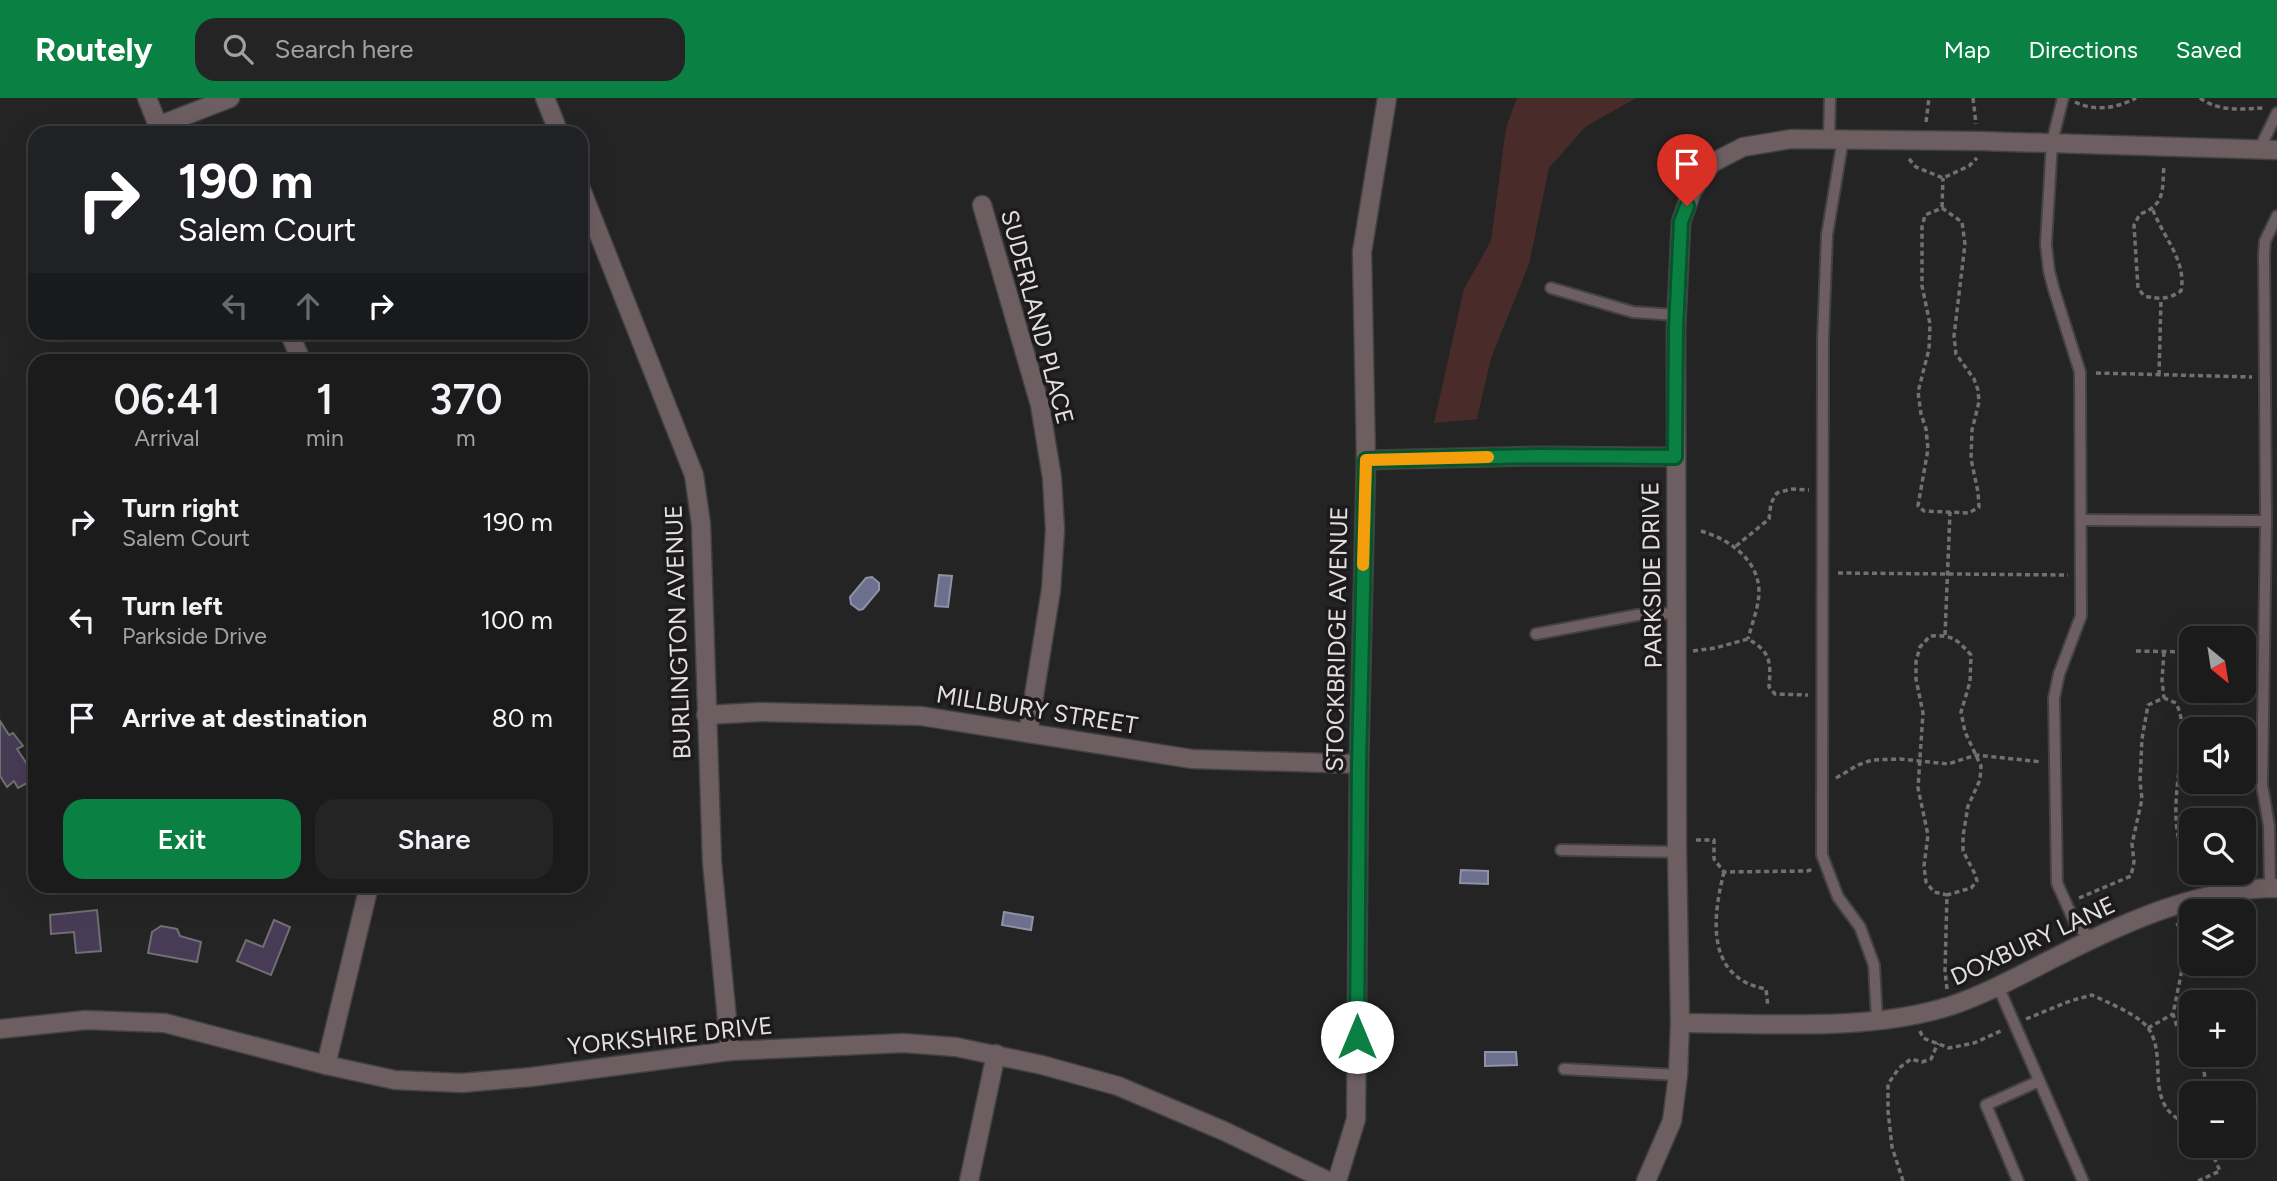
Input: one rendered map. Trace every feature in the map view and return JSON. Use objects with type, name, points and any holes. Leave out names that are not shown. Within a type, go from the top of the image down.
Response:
[{"type":"street","points":[[147,98],[158,126]]},
{"type":"street","points":[[166,126],[230,98]]},
{"type":"street","points":[[545,98],[556,126]]},
{"type":"street","name":"STOCKBRIDGE AVENUE","points":[[1337,1181],[1356,1119],[1359,764],[1366,460],[1362,252],[1387,98]]},
{"type":"street","name":"PARKSIDE DRIVE","points":[[1646,1181],[1672,1121],[1681,1023],[1677,846],[1676,315],[1681,222],[1692,191],[1712,163],[1743,147],[1791,139],[2052,142],[2268,150]]},
{"type":"street","name":"SUDERLAND PLACE","points":[[982,205],[1040,405],[1052,478],[1055,530],[1051,590],[1028,733]]},
{"type":"street","name":"BURLINGTON AVENUE","points":[[588,207],[694,475],[701,523],[712,862],[730,1051]]},
{"type":"street","points":[[1366,460],[1540,456],[1675,457]]},
{"type":"street","name":"MILLBURY STREET","points":[[706,715],[760,712],[921,716],[1192,759],[1359,764]]},
{"type":"street","name":"DOXBURY LANE","points":[[1681,1023],[1843,1023],[1913,1014],[1952,1005],[1998,986],[2091,939],[2172,908],[2211,896],[2274,888]]},
{"type":"street","points":[[326,1065],[367,893]]},
{"type":"street","name":"YORKSHIRE DRIVE","points":[[0,1029],[86,1020],[165,1023],[395,1080],[463,1083],[531,1077],[730,1051],[903,1043],[956,1047],[996,1054],[1118,1086],[1224,1131],[1328,1181]]},
{"type":"street","points":[[969,1181],[996,1054]]},
{"type":"lane","points":[[1830,98],[1836,139],[1827,235],[1823,339],[1822,855],[1838,897],[1860,927],[1874,965],[1877,1019]]},
{"type":"lane","points":[[2064,98],[2052,142],[2046,244],[2049,271],[2080,372],[2081,616],[2059,674],[2054,698],[2057,883],[2075,923],[2091,939]]},
{"type":"lane","points":[[2268,150],[2272,111]]},
{"type":"lane","points":[[2274,888],[2269,826],[2262,785],[2266,522],[2264,254],[2277,216]]},
{"type":"lane","points":[[1551,288],[1633,312],[1676,315]]},
{"type":"lane","points":[[2081,520],[2266,522]]},
{"type":"lane","points":[[1536,634],[1637,615],[1676,613]]},
{"type":"lane","points":[[1561,850],[1677,846]]},
{"type":"lane","points":[[1998,986],[2083,1181]]},
{"type":"lane","points":[[1564,1069],[1678,1075]]},
{"type":"lane","points":[[2018,1181],[1986,1105],[2039,1081]]},
{"type":"path","points":[[1929,98],[1927,119],[1912,139],[1909,158],[1916,167],[1942,178],[1969,166],[1977,159],[1980,141],[1973,98]]},
{"type":"path","points":[[2064,98],[2082,106],[2107,108],[2122,106],[2136,98]]},
{"type":"path","points":[[2200,98],[2214,107],[2272,111]]},
{"type":"path","points":[[2154,210],[2178,260],[2183,279],[2180,291],[2161,300],[2144,296],[2138,288],[2134,225],[2140,214],[2154,210],[2162,197],[2165,146]]},
{"type":"path","points":[[1942,178],[1942,208]]},
{"type":"path","points":[[1942,208],[1962,222],[1965,244],[1954,336],[1956,354],[1974,379],[1979,401],[1972,430],[1971,459],[1979,507],[1969,513],[1924,511],[1918,506],[1928,449],[1918,392],[1930,337],[1922,286],[1922,227],[1924,215],[1942,208]]},
{"type":"path","points":[[2159,375],[2161,300]]},
{"type":"path","points":[[2080,372],[2265,377]]},
{"type":"path","points":[[1736,547],[1769,519],[1771,503],[1777,493],[1791,489],[1822,490]]},
{"type":"path","points":[[1945,635],[1950,512]]},
{"type":"path","points":[[1700,531],[1718,536],[1736,547],[1748,560],[1759,582],[1759,600],[1748,639]]},
{"type":"path","points":[[1822,573],[2080,575]]},
{"type":"path","points":[[1930,636],[1952,636],[1971,655],[1970,682],[1961,712],[1965,732],[1976,755],[1981,766],[1980,780],[1968,806],[1963,851],[1977,881],[1971,888],[1947,895],[1934,892],[1926,882],[1923,866],[1928,835],[1918,788],[1923,713],[1916,679],[1916,662],[1920,647],[1930,636]]},
{"type":"path","points":[[1677,650],[1715,649],[1748,639]]},
{"type":"path","points":[[1748,639],[1765,651],[1770,663],[1769,687],[1775,694],[1821,696]]},
{"type":"path","points":[[2136,651],[2179,652]]},
{"type":"path","points":[[2164,652],[2164,698]]},
{"type":"path","points":[[2064,901],[2078,898],[2130,876],[2134,862],[2132,844],[2142,799],[2142,739],[2148,705],[2164,698],[2176,703],[2181,714],[2176,823],[2179,843]]},
{"type":"path","points":[[1821,783],[1841,777],[1857,765],[1872,760],[1900,759],[1948,764],[1976,755],[2055,762]]},
{"type":"path","points":[[1677,846],[1714,840],[1714,859],[1724,872],[1717,910],[1717,946],[1724,962],[1741,982],[1766,989],[1768,1023]]},
{"type":"path","points":[[1724,872],[1807,871],[1825,866]]},
{"type":"path","points":[[1947,895],[1945,971],[1952,1005]]},
{"type":"path","points":[[2172,908],[2187,945],[2174,1014],[2179,1028]]},
{"type":"path","points":[[1913,1014],[1923,1038],[1949,1048],[1975,1043],[2070,1001],[2092,995],[2132,1015],[2148,1028],[2159,1058],[2158,1075],[2166,1108],[2179,1119]]},
{"type":"path","points":[[2148,1028],[2174,1014]]},
{"type":"path","points":[[1903,1181],[1892,1147],[1888,1084],[1899,1068],[1911,1059],[1922,1062],[1931,1059],[1938,1043]]},
{"type":"path","points":[[2198,1181],[2220,1171],[2214,1158]]},
{"type":"shaded area","points":[[1517,98],[1636,98],[1585,127],[1549,168],[1529,264],[1491,358],[1477,419],[1434,423],[1464,289],[1491,241],[1506,128]]},
{"type":"water","points":[[939,575],[952,576],[948,607],[935,606]]},
{"type":"water","points":[[872,577],[879,583],[879,590],[863,609],[859,610],[851,604],[850,597],[866,578]]},
{"type":"water","points":[[1461,870],[1488,871],[1488,884],[1460,883]]},
{"type":"water","points":[[1004,912],[1033,917],[1031,930],[1002,925]]},
{"type":"water","points":[[1485,1052],[1516,1052],[1517,1065],[1485,1066]]},
{"type":"building","points":[[0,721],[9,735],[13,733],[23,746],[17,749],[28,766],[28,783],[18,788],[14,781],[7,787],[0,776]]},
{"type":"building","points":[[97,910],[101,951],[76,953],[74,932],[51,934],[50,915]]},
{"type":"building","points":[[274,920],[290,927],[271,975],[237,961],[246,940],[263,947]]},
{"type":"building","points":[[161,926],[177,929],[180,936],[201,942],[197,962],[148,953],[152,932]]},
{"type":"slow traffic","points":[[1363,565],[1366,460],[1488,457]]},
{"type":"route","points":[[1357,1037],[1359,764],[1366,460],[1540,456],[1675,457],[1676,328],[1681,222],[1687,206]]}]
